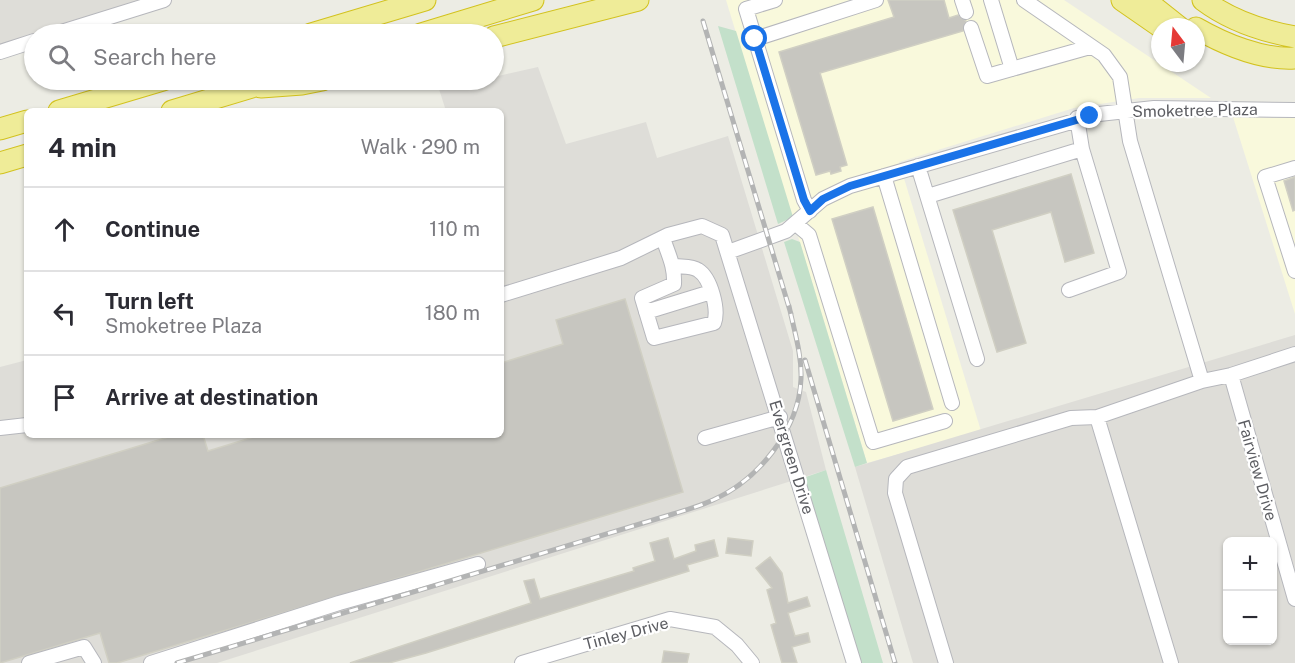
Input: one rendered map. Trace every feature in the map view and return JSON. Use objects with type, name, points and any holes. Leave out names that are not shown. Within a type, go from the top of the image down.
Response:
[{"type":"highway","points":[[345,24],[425,0]]},
{"type":"highway","points":[[454,24],[532,0]]},
{"type":"highway","points":[[504,34],[638,0]]},
{"type":"highway","points":[[1122,0],[1151,20]]},
{"type":"highway","points":[[1145,0],[1168,18]]},
{"type":"highway","points":[[1162,0],[1183,18]]},
{"type":"highway","points":[[1203,0],[1240,22],[1269,32],[1295,37]]},
{"type":"highway","points":[[1205,34],[1216,40],[1247,50],[1295,58]]},
{"type":"highway","points":[[1205,46],[1216,54]]},
{"type":"highway","points":[[1205,48],[1247,64],[1295,71]]},
{"type":"highway","points":[[69,108],[129,90]]},
{"type":"highway","points":[[182,108],[241,90]]},
{"type":"highway","points":[[0,129],[24,122]]},
{"type":"highway","points":[[0,164],[24,156]]},
{"type":"street","points":[[87,24],[164,0]]},
{"type":"street","points":[[775,0],[746,9],[804,200],[810,211]]},
{"type":"street","points":[[755,39],[876,0]]},
{"type":"street","points":[[991,0],[1012,69]]},
{"type":"street","points":[[1024,0],[1104,55],[1116,69],[1125,96],[1130,141],[1202,381]]},
{"type":"street","points":[[972,28],[987,76],[1090,46]]},
{"type":"street","points":[[0,52],[24,44]]},
{"type":"street","name":"Smoketree Plaza","points":[[728,252],[774,236],[796,224],[837,191],[1077,118],[1126,110],[1295,110]]},
{"type":"street","points":[[1070,290],[1119,272],[1082,149],[1077,118]]},
{"type":"street","points":[[927,196],[1082,149]]},
{"type":"street","points":[[918,166],[977,359]]},
{"type":"street","points":[[1295,168],[1265,177],[1295,271]]},
{"type":"street","points":[[884,176],[952,403]]},
{"type":"street","points":[[796,224],[809,235],[873,442],[945,421]]},
{"type":"street","points":[[504,294],[621,258],[663,238],[702,226],[722,235],[728,252]]},
{"type":"street","points":[[663,238],[670,260],[675,266],[675,284],[642,298],[654,338],[658,339],[714,323],[717,317],[711,292],[701,271],[694,267],[675,266]]},
{"type":"street","name":"Evergreen Drive","points":[[728,252],[854,663]]},
{"type":"street","points":[[646,312],[711,292]]},
{"type":"street","points":[[946,663],[895,493],[896,479],[906,467],[1071,418],[1097,417],[1202,381],[1231,375],[1295,354]]},
{"type":"street","name":"Fairview Drive","points":[[1231,375],[1295,599]]},
{"type":"street","points":[[705,438],[780,417]]},
{"type":"street","points":[[1097,417],[1171,663]]},
{"type":"street","points":[[0,428],[24,425]]},
{"type":"street","points":[[151,663],[339,603],[478,564]]},
{"type":"street","name":"Tinley Drive","points":[[522,663],[670,619],[715,627],[737,645],[752,663]]},
{"type":"street","points":[[29,663],[84,647],[94,663]]},
{"type":"shaded area","points":[[0,0],[140,0],[67,24],[24,24],[24,38],[0,46]]},
{"type":"shaded area","points":[[726,0],[1064,0],[1151,58],[1151,72],[1172,72],[1211,98],[1139,98],[1074,108],[899,162],[981,431],[867,463]]},
{"type":"shaded area","points":[[718,26],[736,31],[793,217],[778,224]]},
{"type":"shaded area","points":[[538,67],[566,144],[646,122],[657,158],[728,136],[793,351],[793,387],[806,392],[826,470],[217,663],[0,663],[0,367],[24,361],[24,438],[504,438],[504,108],[445,108],[439,90],[504,90],[504,75]]},
{"type":"shaded area","points":[[1233,117],[1295,118],[1295,314]]},
{"type":"shaded area","points":[[792,239],[800,242],[867,463],[855,467],[784,242]]},
{"type":"shaded area","points":[[1295,335],[1295,663],[913,663],[855,467]]},
{"type":"shaded area","points":[[826,470],[883,663],[861,663],[803,478]]},
{"type":"building","points":[[888,0],[944,0],[949,18],[958,15],[966,21],[963,31],[820,73],[847,165],[840,167],[841,171],[816,175],[779,52],[894,17]]},
{"type":"building","points":[[1071,174],[1094,253],[1065,262],[1051,212],[992,230],[1026,343],[997,352],[953,210]]},
{"type":"building","points":[[1295,177],[1295,210],[1293,211],[1284,181]]},
{"type":"building","points":[[873,207],[933,409],[893,421],[832,219]]},
{"type":"building","points":[[625,299],[683,492],[117,663],[109,663],[100,633],[0,663],[0,488],[165,438],[204,438],[208,451],[250,438],[504,438],[504,362],[563,344],[556,320]]},
{"type":"building","points":[[668,538],[674,559],[696,551],[695,545],[714,540],[718,556],[687,565],[689,571],[426,653],[389,663],[350,663],[531,603],[524,581],[534,579],[540,599],[634,571],[633,568],[655,561],[650,543]]},
{"type":"building","points":[[728,538],[753,541],[751,556],[726,553]]},
{"type":"building","points":[[770,557],[782,573],[788,603],[807,597],[810,606],[788,613],[795,636],[808,633],[810,642],[792,647],[797,663],[782,663],[771,625],[776,623],[767,590],[772,588],[756,568]]},
{"type":"building","points":[[664,651],[689,654],[687,663],[662,663]]},
{"type":"railway","points":[[703,21],[791,314]]},
{"type":"railway","points":[[177,663],[683,511],[730,491],[745,480],[773,451],[793,417],[801,370],[789,306]]},
{"type":"railway","points":[[805,360],[895,663]]},
{"type":"route","points":[[755,39],[804,200],[810,211],[823,199],[850,186],[1090,116]]}]
